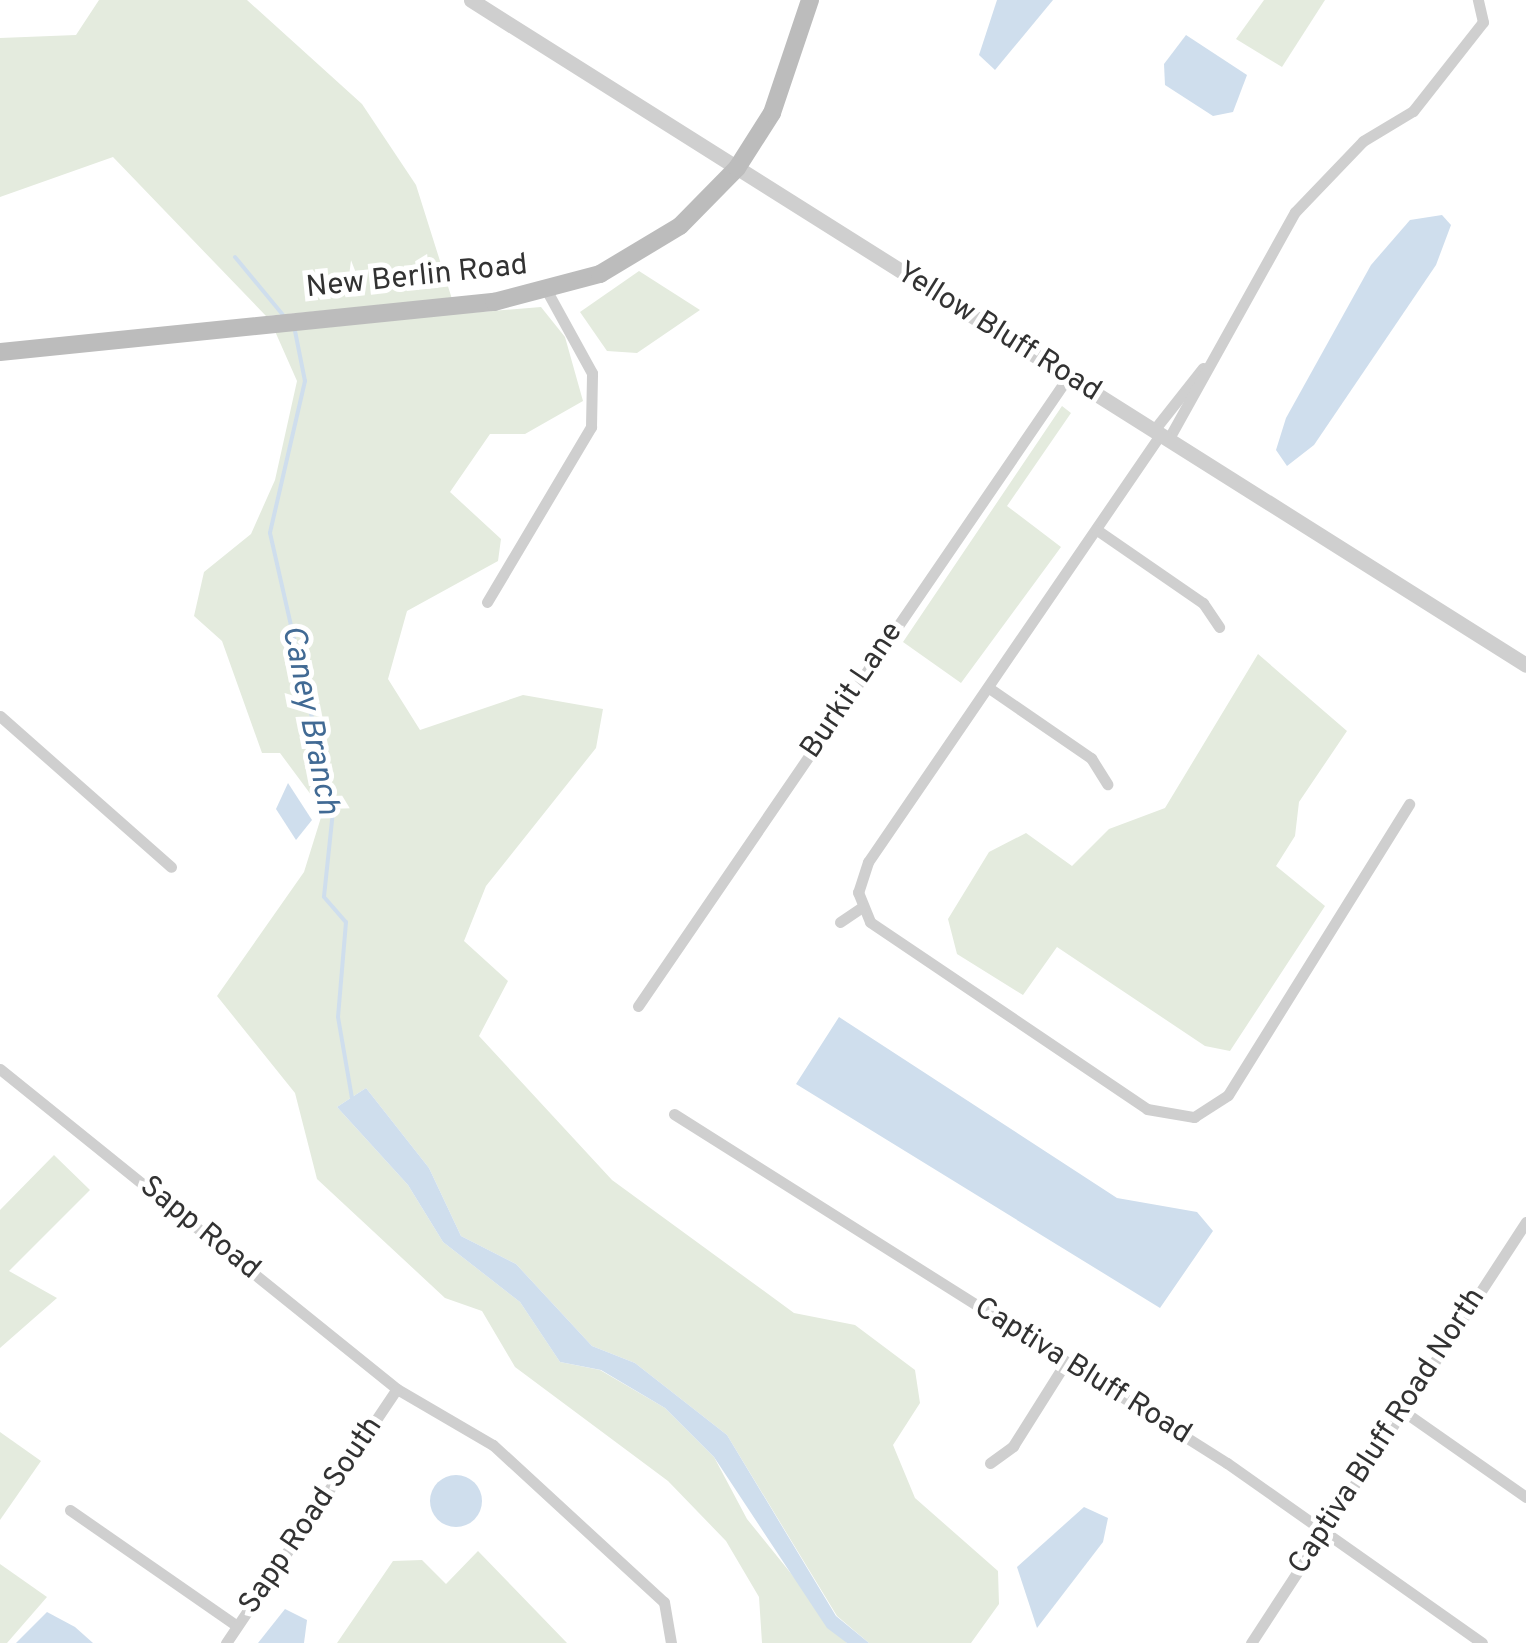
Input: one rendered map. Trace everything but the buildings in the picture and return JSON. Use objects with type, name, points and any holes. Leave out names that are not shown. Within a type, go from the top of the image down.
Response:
[{"type":"main road","name":"New Berlin Road","points":[[0,352],[546,291],[654,245],[736,168],[772,113],[810,0]]},
{"type":"street","name":"Yellow Bluff Road","points":[[470,0],[1526,665]]},
{"type":"street","points":[[840,922],[861,908],[868,862],[1161,435],[1202,389],[1203,368],[1294,212],[1363,141],[1413,111],[1483,22],[1478,0]]},
{"type":"street","points":[[486,602],[591,427],[592,373],[546,291]]},
{"type":"street","name":"Burkit Lane","points":[[638,1006],[1068,377]]},
{"type":"street","points":[[1097,530],[1204,603],[1220,627]]},
{"type":"street","points":[[989,688],[1091,758],[1107,784]]},
{"type":"street","points":[[0,716],[171,867]]},
{"type":"street","points":[[861,908],[880,930],[1148,1108],[1194,1117],[1228,1095],[1409,804]]},
{"type":"street","name":"Sapp Road","points":[[0,1069],[397,1389],[493,1446],[664,1602],[671,1643]]},
{"type":"street","name":"Captiva Bluff Road","points":[[674,1114],[1323,1530],[1482,1643]]},
{"type":"street","name":"Captiva Bluff Road North","points":[[1250,1643],[1526,1222]]},
{"type":"street","points":[[990,1463],[1013,1446],[1066,1362]]},
{"type":"street","name":"Sapp Road South","points":[[226,1643],[397,1389]]},
{"type":"street","points":[[1403,1411],[1526,1496]]},
{"type":"street","points":[[70,1510],[237,1626]]},
{"type":"shaded area","points":[[99,0],[247,0],[362,104],[416,185],[452,299],[266,316],[113,157],[0,197],[0,38],[76,35]]},
{"type":"shaded area","points":[[1264,0],[1325,0],[1282,67],[1236,39]]},
{"type":"shaded area","points":[[639,271],[700,310],[637,353],[607,351],[580,312]]},
{"type":"shaded area","points":[[541,307],[565,337],[583,401],[525,434],[490,434],[450,492],[501,539],[498,561],[407,611],[388,679],[420,730],[523,695],[603,709],[596,748],[486,886],[464,941],[508,981],[479,1036],[612,1180],[794,1313],[855,1325],[915,1370],[920,1403],[893,1445],[915,1498],[998,1571],[999,1604],[971,1643],[869,1643],[837,1616],[727,1435],[635,1363],[592,1346],[516,1264],[461,1236],[429,1168],[366,1088],[337,1107],[408,1185],[443,1242],[520,1302],[560,1362],[600,1370],[665,1408],[714,1457],[747,1519],[847,1643],[762,1643],[759,1597],[726,1541],[668,1481],[515,1367],[482,1311],[445,1298],[317,1179],[295,1093],[217,996],[304,872],[323,811],[280,753],[262,753],[222,641],[194,616],[204,572],[251,534],[275,480],[297,381],[274,329]]},
{"type":"shaded area","points":[[1062,406],[1071,413],[1007,506],[1061,547],[961,683],[903,642]]},
{"type":"shaded area","points":[[1258,654],[1347,731],[1299,802],[1295,836],[1276,866],[1325,906],[1230,1051],[1205,1046],[1057,947],[1023,995],[957,954],[948,919],[989,852],[1026,833],[1072,866],[1109,829],[1165,808]]},
{"type":"shaded area","points":[[54,1155],[90,1190],[9,1271],[57,1298],[0,1348],[0,1210]]},
{"type":"shaded area","points":[[0,1432],[41,1461],[0,1520]]},
{"type":"shaded area","points":[[478,1551],[567,1643],[337,1643],[393,1561],[422,1560],[446,1584]]},
{"type":"shaded area","points":[[0,1564],[47,1597],[7,1643],[0,1643]]},
{"type":"water","points":[[997,0],[1053,0],[995,70],[979,55]]},
{"type":"water","points":[[1186,35],[1247,75],[1233,112],[1213,116],[1165,85],[1164,64]]},
{"type":"water","points":[[1442,215],[1451,225],[1436,265],[1314,445],[1287,466],[1276,450],[1286,418],[1371,265],[1410,220]]},
{"type":"water","points":[[288,783],[312,820],[296,840],[276,809]]},
{"type":"water","points":[[839,1017],[1117,1198],[1197,1212],[1213,1231],[1160,1308],[796,1084]]},
{"type":"water","points":[[366,1088],[429,1168],[461,1236],[516,1264],[592,1346],[635,1363],[727,1435],[836,1616],[869,1643],[847,1643],[827,1628],[714,1457],[665,1408],[601,1370],[560,1362],[520,1302],[443,1242],[408,1185],[337,1107]]},
{"type":"water","points":[[456,1475],[475,1482],[482,1501],[475,1520],[456,1527],[437,1520],[430,1501],[437,1482]]},
{"type":"water","points":[[1084,1507],[1108,1518],[1103,1542],[1037,1628],[1017,1567]]},
{"type":"water","points":[[285,1609],[307,1620],[304,1643],[258,1643]]},
{"type":"water","points":[[47,1612],[75,1627],[93,1643],[16,1643]]},
{"type":"waterway","name":"Caney Branch","points":[[235,257],[283,315]]},
{"type":"waterway","name":"Caney Branch","points":[[295,331],[305,381],[270,533],[333,811],[324,897],[346,922],[338,1017],[352,1098]]}]
